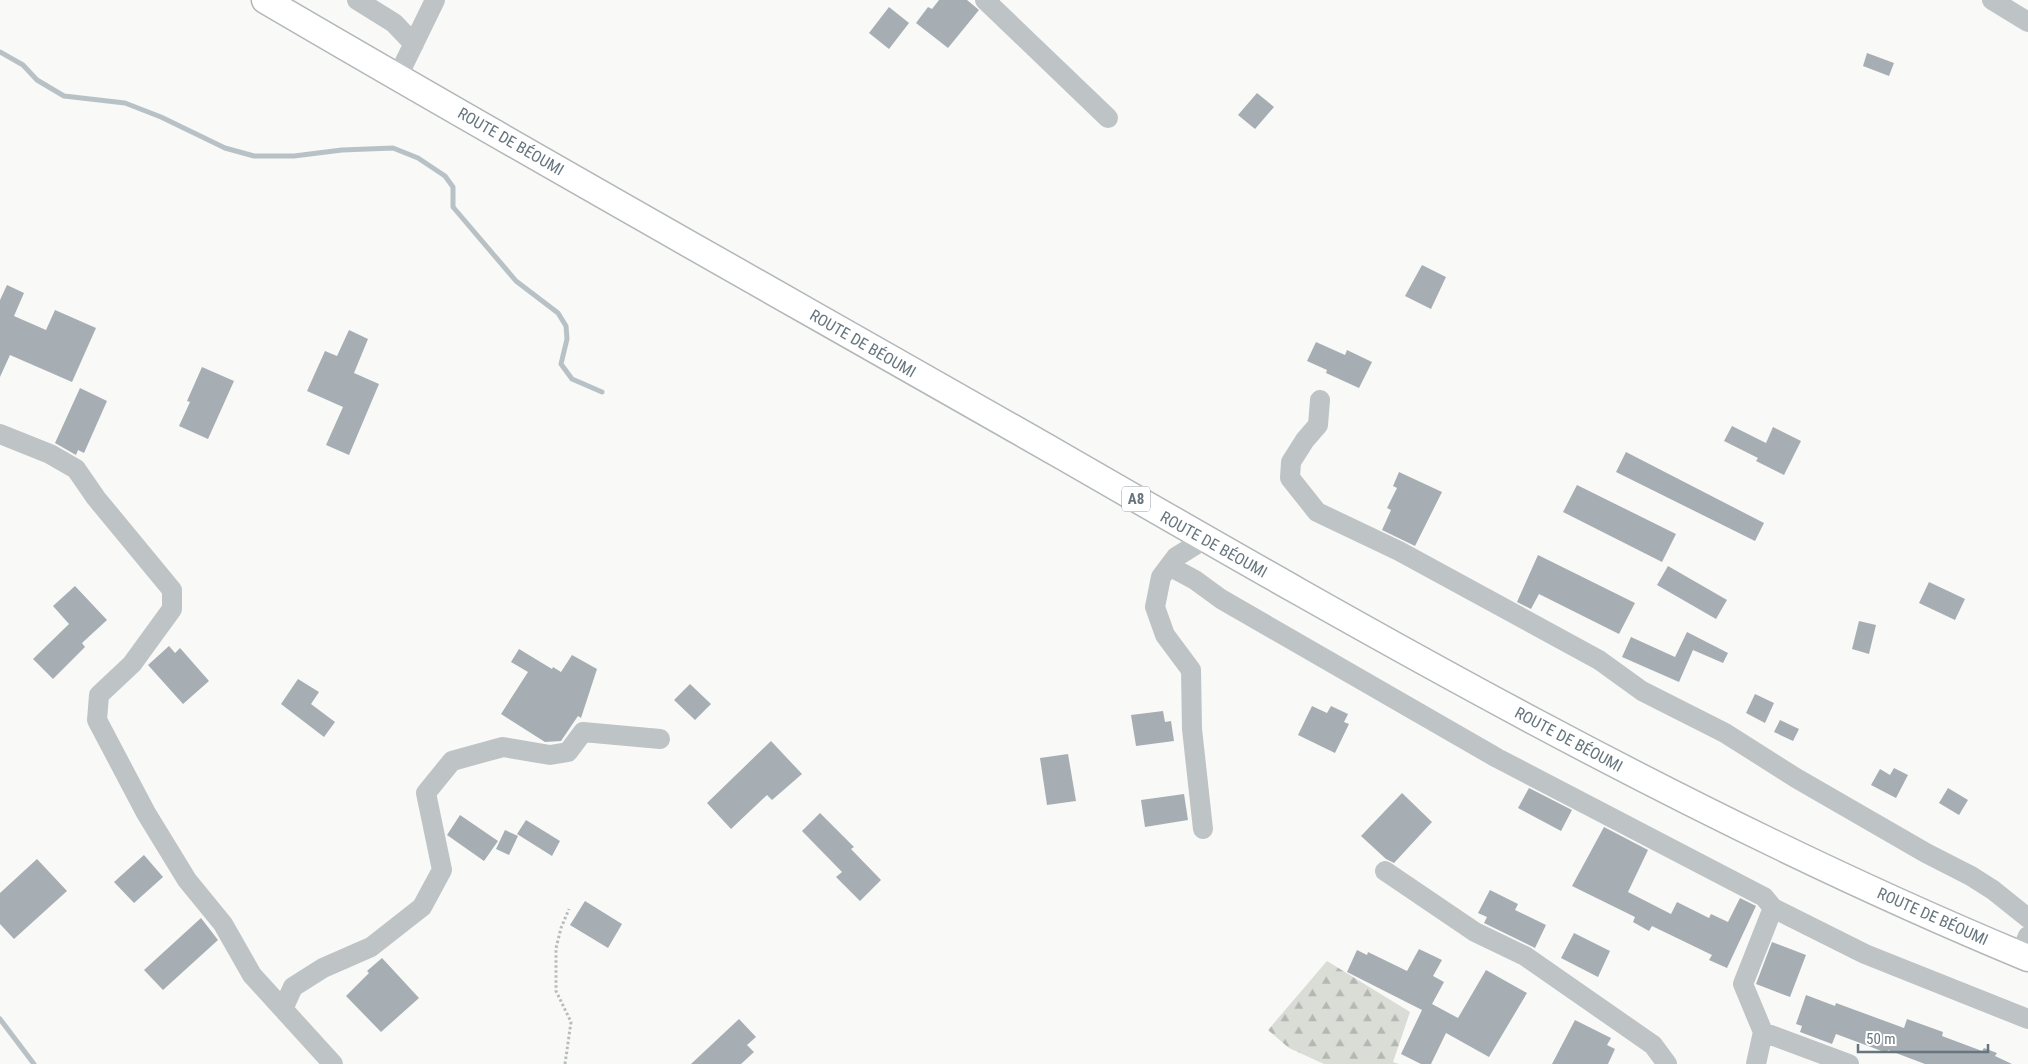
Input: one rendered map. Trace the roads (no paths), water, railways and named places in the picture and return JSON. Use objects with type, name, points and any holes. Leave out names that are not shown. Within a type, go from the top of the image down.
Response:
[{"type":"main road","name":"ROUTE DE BÉOUMI","points":[[266,0],[1205,538],[1583,748],[1781,849],[2025,949]]},
{"type":"street","points":[[357,0],[394,22],[414,44]]},
{"type":"street","points":[[398,76],[435,0]]},
{"type":"street","points":[[985,0],[1108,118]]},
{"type":"street","points":[[1992,0],[2028,22]]},
{"type":"street","points":[[1320,400],[1318,425],[1305,440],[1291,462],[1290,478],[1317,512],[1399,551],[1599,660],[1642,690],[1725,734],[1796,778],[1993,890],[2028,918]]},
{"type":"street","points":[[0,434],[50,454],[76,469],[96,498],[172,590],[172,609],[132,664],[99,695],[97,720],[146,814],[187,880],[223,924],[252,975],[333,1064]]},
{"type":"street","points":[[1202,829],[1192,729],[1191,670],[1165,635],[1155,607],[1161,577],[1176,557],[1205,538]]},
{"type":"street","points":[[1169,566],[1195,580],[1230,604],[1497,758],[1764,897],[1773,908],[1865,954],[2028,1019]]},
{"type":"street","points":[[283,1009],[293,987],[323,968],[371,947],[422,907],[442,870],[426,793],[452,761],[503,747],[550,755],[568,752],[583,732],[660,739]]},
{"type":"street","points":[[1385,870],[1475,932],[1533,962],[1653,1045],[1667,1064]]},
{"type":"street","points":[[1756,1064],[1763,1032],[1743,984],[1773,908]]},
{"type":"street","points":[[1763,1032],[1849,1064]]},
{"type":"waterway","points":[[0,52],[23,65],[37,80],[64,96],[125,103],[161,117],[225,148],[254,156],[294,156],[342,150],[393,148],[418,158],[445,176],[453,187],[453,207],[516,281],[558,313],[566,326],[567,339],[561,364],[572,379],[602,392]]},
{"type":"waterway","points":[[0,1019],[34,1064]]}]
